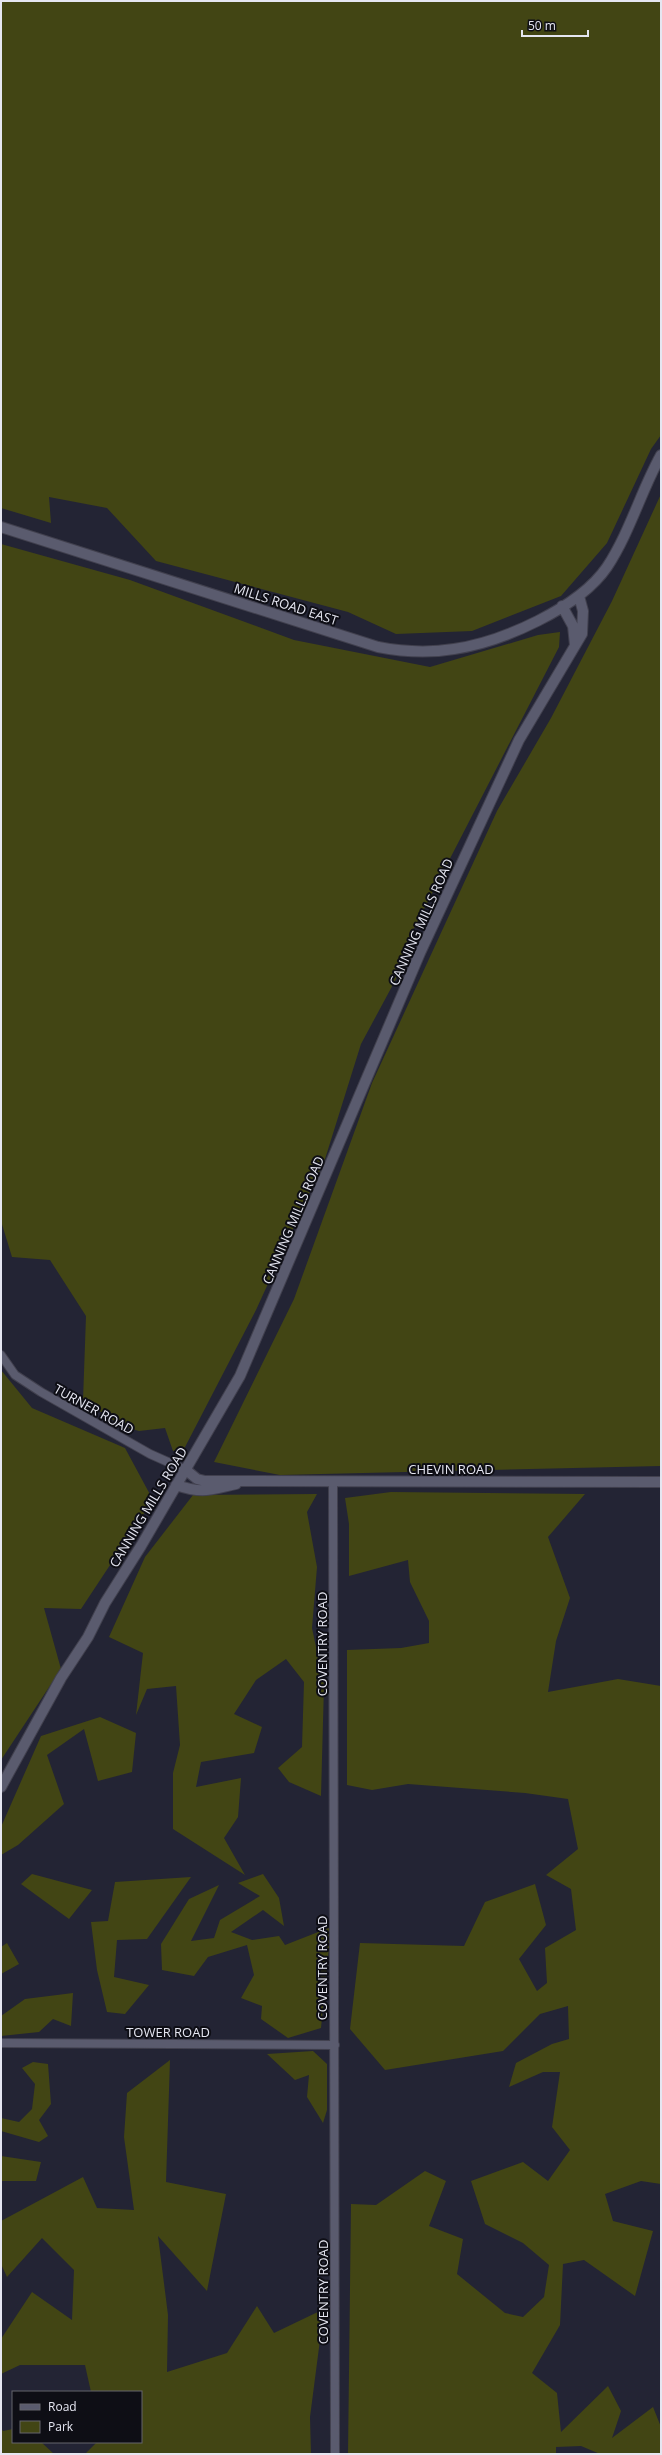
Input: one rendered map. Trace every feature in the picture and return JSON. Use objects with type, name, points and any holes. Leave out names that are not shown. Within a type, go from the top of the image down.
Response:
[{"type":"main road","points":[[575,645],[573,626],[562,606],[579,596],[600,576],[616,553],[661,455]]},
{"type":"main road","name":"MILLS ROAD EAST","points":[[1,527],[347,638],[378,647],[401,651],[436,652],[468,646],[500,636],[562,606]]},
{"type":"main road","name":"CANNING MILLS ROAD","points":[[1,1787],[61,1678],[88,1637],[105,1603],[186,1470],[240,1376],[420,953],[519,740],[582,634],[583,611],[579,596]]},
{"type":"main road","name":"CHEVIN ROAD","points":[[186,1470],[196,1479],[204,1481],[241,1482],[661,1482]]},
{"type":"main road","name":"CHEVIN ROAD","points":[[176,1485],[196,1491],[208,1491],[241,1482]]},
{"type":"street","name":"TURNER ROAD","points":[[1,1355],[15,1375],[41,1392],[150,1454],[186,1470]]},
{"type":"street","name":"COVENTRY ROAD","points":[[333,1483],[335,2454]]},
{"type":"street","name":"TOWER ROAD","points":[[1,2043],[335,2045]]},
{"type":"green space","points":[[1,1],[661,1],[661,435],[651,449],[607,543],[561,596],[472,631],[396,634],[348,612],[156,561],[107,508],[49,497],[51,523],[1,508]]},
{"type":"green space","points":[[661,494],[661,1466],[280,1475],[214,1462],[294,1299],[372,1083],[497,811],[551,718],[612,601]]},
{"type":"green space","points":[[1,544],[130,580],[294,640],[430,667],[538,635],[560,632],[559,647],[406,944],[396,979],[361,1044],[325,1159],[256,1310],[184,1449],[173,1451],[165,1428],[139,1431],[122,1426],[83,1400],[86,1316],[50,1260],[12,1257],[1,1221]]},
{"type":"green space","points":[[1,1370],[32,1408],[125,1448],[153,1500],[81,1609],[44,1608],[61,1669],[1,1760]]},
{"type":"green space","points":[[391,1492],[585,1494],[548,1537],[570,1598],[556,1641],[548,1692],[618,1679],[661,1686],[661,2184],[641,2181],[605,2194],[613,2221],[653,2231],[635,2296],[584,2260],[563,2264],[560,2325],[532,2373],[557,2393],[561,2432],[608,2386],[621,2411],[612,2438],[653,2407],[661,2427],[661,2454],[600,2454],[581,2446],[556,2447],[556,2454],[348,2454],[351,2204],[376,2205],[425,2171],[446,2181],[429,2226],[463,2239],[457,2274],[505,2313],[523,2317],[544,2297],[549,2265],[523,2243],[485,2224],[471,2181],[523,2162],[548,2181],[570,2150],[552,2127],[560,2072],[543,2072],[509,2087],[516,2063],[552,2044],[569,2039],[568,2006],[540,2014],[503,2051],[385,2070],[350,2029],[360,1943],[464,1946],[485,1902],[535,1884],[546,1925],[519,1959],[537,1991],[547,1983],[545,1948],[576,1930],[571,1889],[546,1875],[578,1849],[568,1799],[525,1793],[408,1784],[372,1790],[347,1785],[347,1650],[401,1648],[429,1643],[429,1621],[410,1582],[408,1560],[349,1576],[349,1524],[345,1498]]},
{"type":"green space","points":[[317,1494],[307,1512],[317,1567],[312,1628],[324,1685],[321,1796],[289,1782],[278,1768],[302,1747],[304,1682],[286,1659],[256,1680],[234,1714],[262,1727],[254,1753],[201,1762],[196,1787],[241,1778],[238,1817],[224,1838],[245,1875],[173,1829],[173,1773],[180,1745],[176,1686],[147,1689],[136,1715],[143,1653],[109,1637],[145,1557],[193,1495]]},
{"type":"green space","points":[[100,1717],[136,1733],[132,1772],[98,1781],[84,1729],[47,1755],[64,1804],[18,1845],[1,1855],[1,1827],[41,1736]]},
{"type":"green space","points":[[32,1874],[92,1890],[69,1919],[21,1884]]},
{"type":"green space","points":[[263,1874],[279,1898],[284,1926],[263,1910],[231,1932],[252,1940],[279,1936],[285,1945],[331,1927],[321,2028],[288,2038],[261,2019],[262,2006],[241,1998],[254,1975],[247,1945],[208,1957],[194,1976],[162,1970],[161,1944],[189,1899],[219,1885],[191,1941],[214,1938],[220,1920],[260,1896],[238,1883]]},
{"type":"green space","points":[[191,1877],[147,1939],[117,1940],[114,1977],[149,1985],[125,2014],[107,2012],[97,1970],[91,1922],[108,1921],[115,1882]]},
{"type":"green space","points":[[7,1943],[19,1964],[1,1974],[1,1947]]},
{"type":"green space","points":[[73,1993],[71,2026],[53,2019],[39,2032],[1,2036],[1,2016],[25,1999]]},
{"type":"green space","points":[[313,2051],[327,2064],[327,2110],[323,2123],[307,2097],[309,2075],[295,2080],[267,2054]]},
{"type":"green space","points":[[170,2060],[166,2182],[226,2194],[207,2291],[158,2236],[168,2315],[167,2372],[227,2353],[257,2306],[274,2333],[324,2309],[310,2417],[311,2454],[85,2454],[96,2443],[142,2443],[142,2391],[91,2391],[85,2365],[20,2365],[1,2374],[1,2339],[32,2292],[72,2320],[74,2270],[42,2238],[7,2277],[1,2264],[1,2221],[83,2177],[97,2208],[134,2210],[124,2137],[127,2093]]},
{"type":"green space","points":[[33,2062],[48,2064],[51,2104],[39,2120],[48,2136],[39,2142],[1,2131],[1,2118],[19,2122],[32,2109],[35,2084],[22,2068]]},
{"type":"green space","points":[[1,2156],[41,2162],[36,2181],[1,2181]]},
{"type":"green space","points":[[1,2428],[3,2431],[12,2429],[12,2443],[42,2443],[54,2454],[1,2454]]}]
